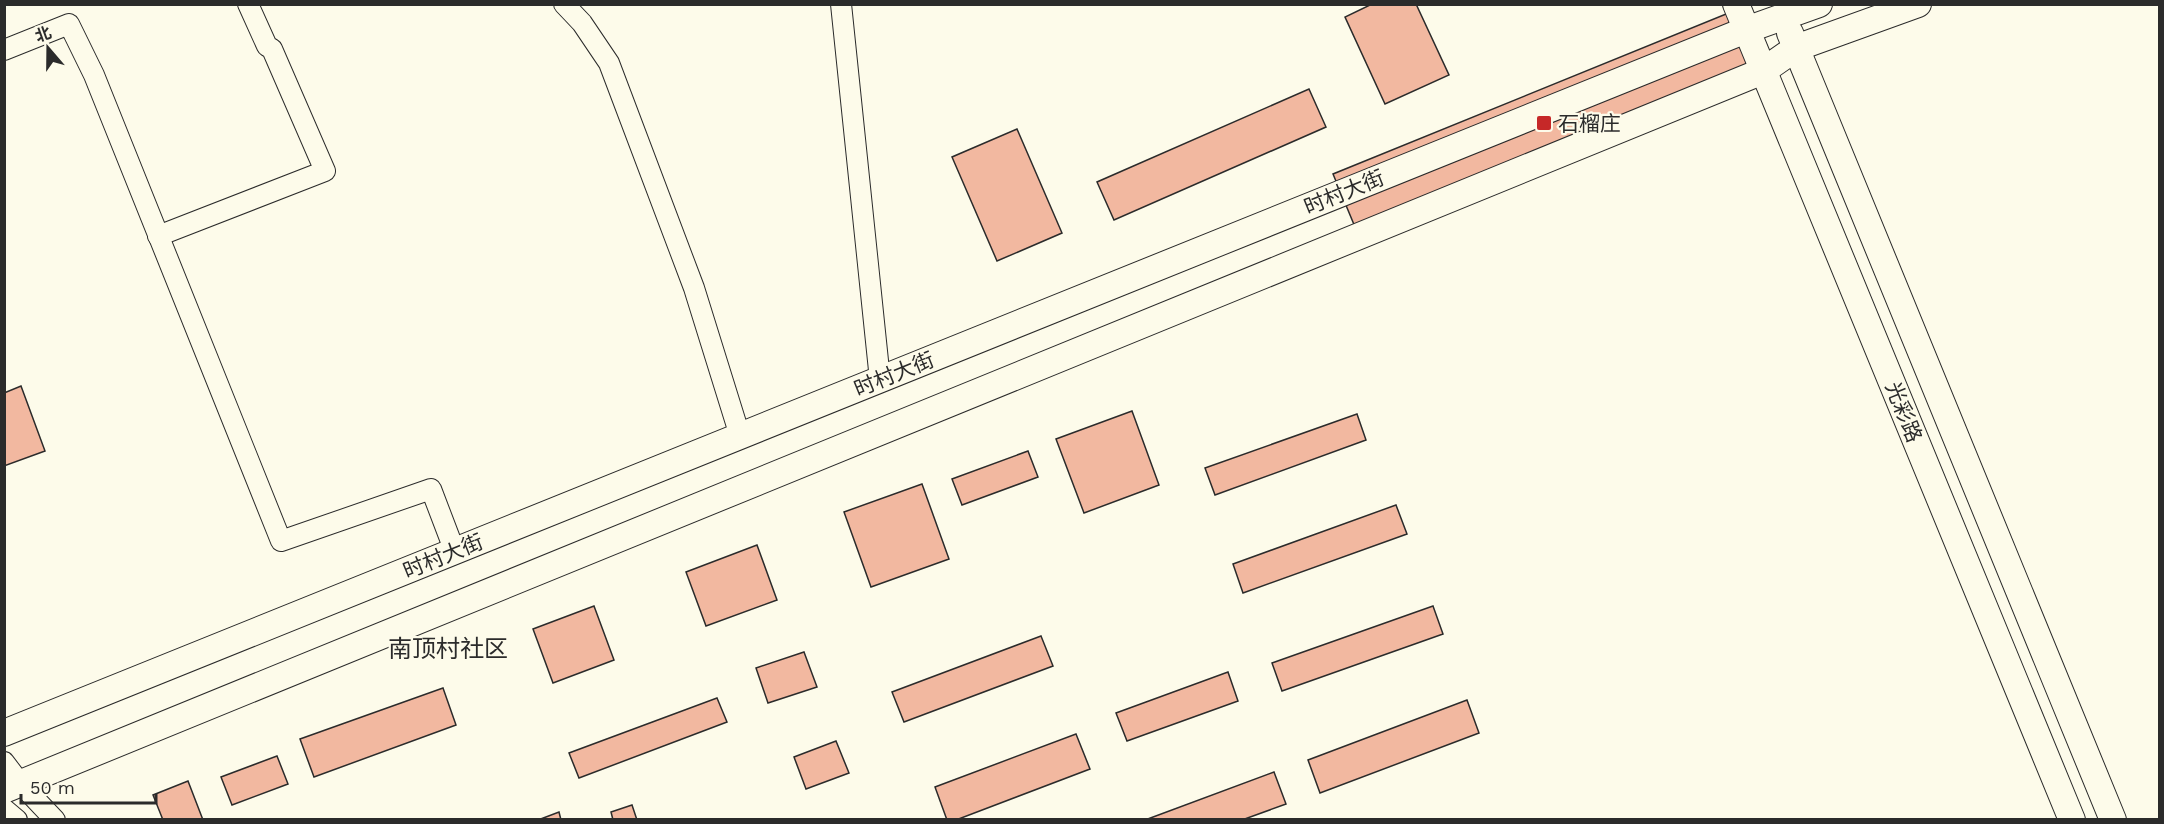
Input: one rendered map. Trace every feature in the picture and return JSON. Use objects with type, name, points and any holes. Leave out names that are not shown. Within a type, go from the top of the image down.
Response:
[{"type":"main road","name":"光彩路","points":[[1736,4],[2072,819]]},
{"type":"main road","name":"时村大街","points":[[4,733],[1746,30],[1781,11],[1819,4]]},
{"type":"main road","points":[[13,786],[1763,71],[1796,48],[1917,4]]},
{"type":"main road","name":"光彩路","points":[[1781,11],[2114,819]]},
{"type":"street","points":[[158,236],[326,171],[272,49],[267,46],[248,4]]},
{"type":"street","points":[[564,4],[582,23],[609,63],[694,288],[740,436]]},
{"type":"street","points":[[841,4],[880,380]]},
{"type":"street","points":[[4,50],[69,24],[94,75],[281,541],[431,489],[455,552]]},
{"type":"street","points":[[4,762],[13,786],[55,819]]},
{"type":"street","points":[[4,809],[17,819]]},
{"type":"building","points":[[1372,4],[1416,4],[1449,75],[1385,104],[1345,17]]},
{"type":"building","points":[[1731,12],[1758,77],[1360,239],[1333,174]]},
{"type":"building","points":[[1309,89],[1326,127],[1114,220],[1097,182]]},
{"type":"building","points":[[1017,129],[1062,233],[997,261],[952,157]]},
{"type":"building","points":[[21,386],[45,451],[4,466],[4,393]]},
{"type":"building","points":[[1132,411],[1159,485],[1084,513],[1056,439]]},
{"type":"building","points":[[1357,414],[1366,440],[1215,495],[1205,468]]},
{"type":"building","points":[[1028,451],[1038,477],[962,505],[952,479]]},
{"type":"building","points":[[922,484],[949,559],[871,587],[844,512]]},
{"type":"building","points":[[1396,505],[1407,534],[1243,593],[1233,564]]},
{"type":"building","points":[[757,545],[777,600],[706,626],[686,572]]},
{"type":"building","points":[[594,606],[614,660],[553,683],[533,629]]},
{"type":"building","points":[[1433,606],[1443,634],[1282,691],[1272,663]]},
{"type":"building","points":[[1041,636],[1053,666],[904,722],[892,692]]},
{"type":"building","points":[[804,652],[817,687],[768,703],[756,668]]},
{"type":"building","points":[[1228,672],[1238,701],[1127,741],[1116,713]]},
{"type":"building","points":[[443,688],[456,725],[314,777],[300,739]]},
{"type":"building","points":[[717,698],[727,722],[579,778],[569,753]]},
{"type":"building","points":[[1467,700],[1479,733],[1320,793],[1308,760]]},
{"type":"building","points":[[1076,734],[1090,769],[956,820],[947,820],[935,787]]},
{"type":"building","points":[[836,741],[849,773],[806,789],[794,757]]},
{"type":"building","points":[[277,756],[288,784],[232,805],[221,777]]},
{"type":"building","points":[[1274,772],[1286,804],[1242,820],[1145,820]]},
{"type":"building","points":[[188,781],[203,820],[163,820],[153,795]]},
{"type":"building","points":[[632,805],[637,820],[613,820],[611,812]]},
{"type":"building","points":[[559,812],[561,820],[538,820]]},
{"type":"place","name":"石榴庄","points":[[1544,123]]},
{"type":"district","name":"南顶村社区","points":[[448,649]]}]
